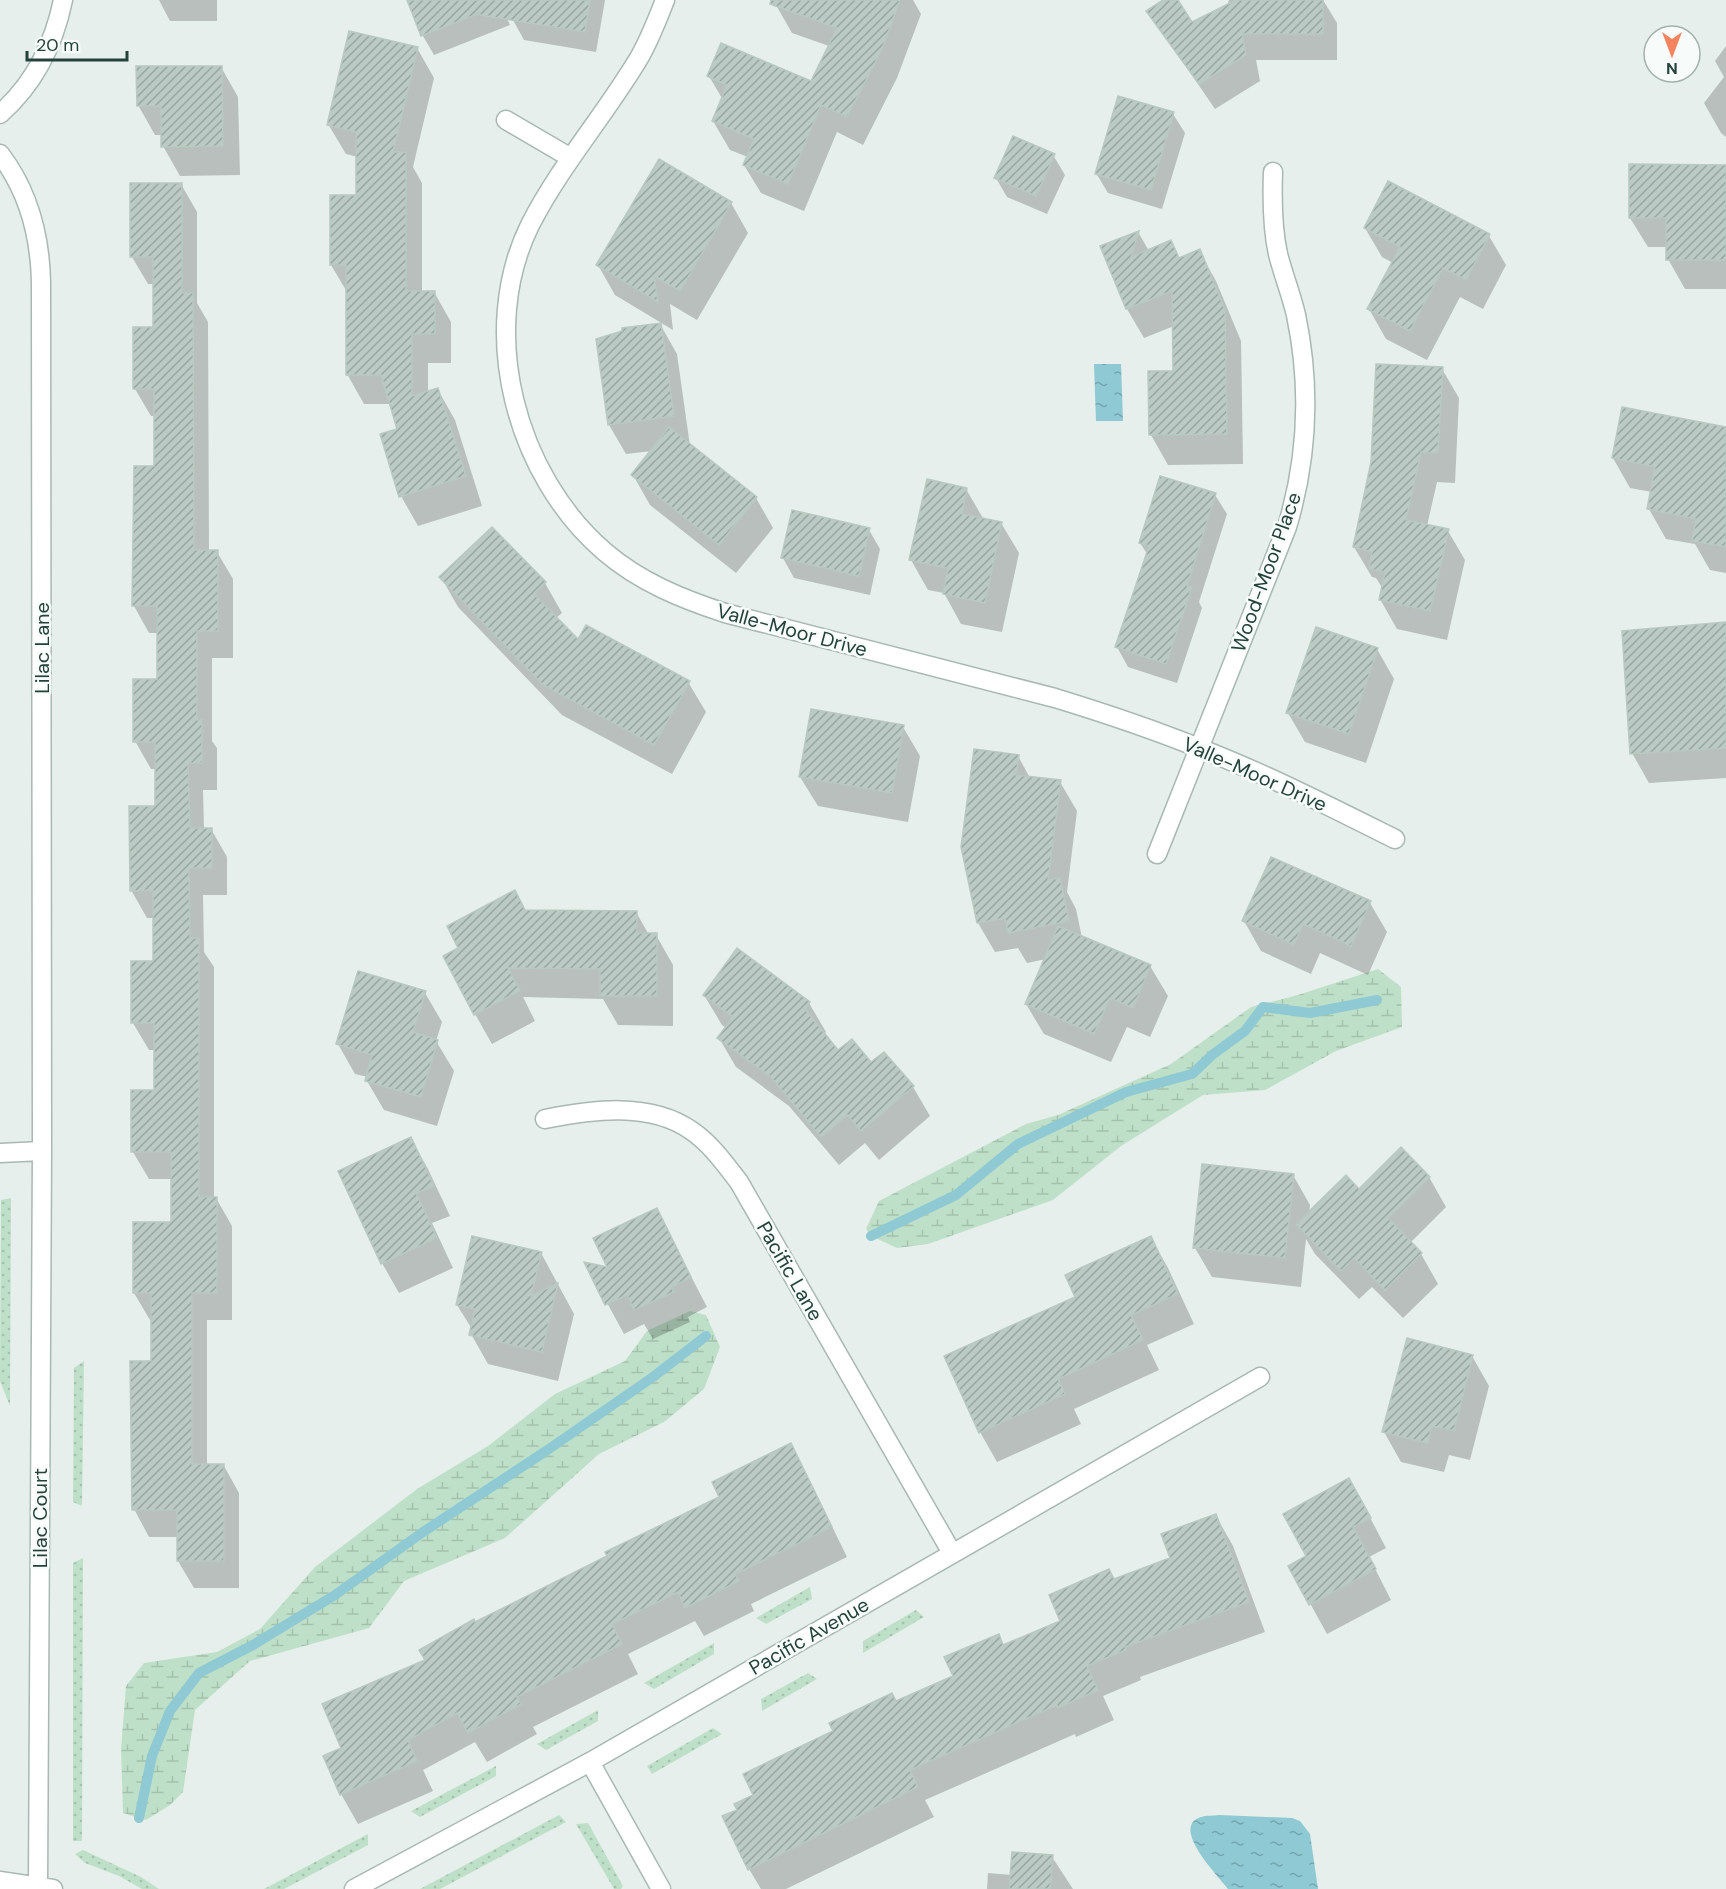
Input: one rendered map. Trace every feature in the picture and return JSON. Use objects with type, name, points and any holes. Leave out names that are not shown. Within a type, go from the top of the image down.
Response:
[{"type":"street","points":[[0,114],[25,88],[41,62],[56,28],[63,0]]},
{"type":"street","name":"Valle-Moor Drive","points":[[665,0],[639,58],[530,225],[512,280],[508,308],[509,371],[514,402],[539,468],[579,525],[604,551],[633,573],[693,603],[1055,698],[1104,713],[1199,748],[1269,778],[1395,839]]},
{"type":"street","points":[[506,120],[571,159]]},
{"type":"street","name":"Lilac Lane","points":[[0,154],[26,199],[34,223],[40,258],[42,1151]]},
{"type":"street","name":"Wood-Moor Place","points":[[1157,854],[1287,527],[1295,502],[1304,451],[1306,384],[1296,314],[1274,228],[1273,172]]},
{"type":"street","name":"Pacific Lane","points":[[545,1119],[581,1112],[623,1110],[662,1117],[692,1130],[717,1154],[739,1182],[952,1553]]},
{"type":"street","points":[[0,1153],[42,1151]]},
{"type":"street","name":"Lilac Court","points":[[0,1881],[46,1887],[42,1151]]},
{"type":"street","name":"Pacific Avenue","points":[[354,1889],[590,1762],[1260,1377]]},
{"type":"street","points":[[590,1762],[661,1889]]},
{"type":"green space","points":[[1378,969],[1401,987],[1402,1027],[1336,1051],[1265,1090],[1203,1095],[1121,1146],[1053,1200],[928,1244],[897,1248],[871,1236],[866,1229],[879,1201],[1026,1124],[1058,1115],[1171,1064],[1251,1007],[1298,995]]},
{"type":"green space","points":[[11,1198],[10,1406],[0,1381],[1,1200]]},
{"type":"green space","points":[[690,1311],[706,1315],[720,1347],[704,1389],[664,1422],[599,1454],[505,1538],[404,1581],[369,1628],[250,1661],[195,1710],[183,1792],[170,1805],[146,1820],[123,1813],[121,1749],[126,1686],[144,1663],[217,1652],[260,1629],[315,1567],[417,1489],[488,1446],[555,1394],[625,1361],[647,1331]]},
{"type":"green space","points":[[84,1361],[82,1506],[73,1502],[74,1368]]},
{"type":"green space","points":[[83,1558],[82,1841],[73,1841],[73,1563]]},
{"type":"green space","points":[[810,1587],[812,1599],[766,1624],[756,1618]]},
{"type":"green space","points":[[916,1610],[924,1617],[863,1653],[863,1641]]},
{"type":"green space","points":[[714,1643],[714,1654],[654,1689],[644,1683]]},
{"type":"green space","points":[[808,1673],[817,1679],[762,1711],[761,1699]]},
{"type":"green space","points":[[598,1710],[598,1721],[546,1750],[537,1744]]},
{"type":"green space","points":[[713,1728],[722,1734],[652,1774],[647,1766]]},
{"type":"green space","points":[[496,1766],[496,1776],[420,1817],[411,1811]]},
{"type":"green space","points":[[559,1815],[566,1822],[440,1889],[420,1889]]},
{"type":"green space","points":[[588,1823],[623,1886],[621,1889],[614,1889],[576,1824]]},
{"type":"green space","points":[[368,1834],[368,1845],[284,1889],[264,1889]]},
{"type":"green space","points":[[83,1850],[141,1877],[159,1889],[142,1889],[119,1876],[85,1863],[75,1854]]},
{"type":"water","points":[[1094,364],[1121,364],[1123,421],[1096,421]]},
{"type":"water","points":[[1219,1815],[1292,1818],[1300,1821],[1310,1834],[1318,1889],[1228,1889],[1199,1852],[1190,1831],[1193,1822],[1201,1817]]},
{"type":"building","points":[[407,0],[590,0],[585,32],[480,15],[480,13],[421,36]]},
{"type":"building","points":[[771,0],[900,0],[882,49],[847,117],[821,105],[788,184],[743,165],[754,139],[712,121],[727,85],[707,76],[721,43],[811,81],[837,28],[770,4]]},
{"type":"building","points":[[1163,0],[1178,0],[1192,22],[1236,0],[1323,0],[1323,34],[1242,34],[1246,55],[1199,84],[1146,11]]},
{"type":"building","points":[[349,31],[418,47],[393,152],[406,152],[406,291],[435,291],[435,334],[412,334],[412,396],[438,388],[466,476],[399,497],[380,434],[397,429],[381,375],[346,375],[346,265],[330,265],[330,195],[356,195],[356,132],[327,125]]},
{"type":"building","points":[[136,66],[222,66],[223,146],[161,147],[161,106],[137,106]]},
{"type":"building","points":[[1118,96],[1174,112],[1151,190],[1095,174]]},
{"type":"building","points":[[1013,136],[1055,154],[1036,196],[994,178]]},
{"type":"building","points":[[659,159],[732,202],[680,291],[654,276],[658,302],[596,265]]},
{"type":"building","points":[[1629,164],[1726,165],[1726,260],[1666,260],[1666,218],[1629,218]]},
{"type":"building","points":[[1388,181],[1490,234],[1466,280],[1443,268],[1410,331],[1367,309],[1400,247],[1364,228]]},
{"type":"building","points":[[130,183],[182,183],[182,293],[193,293],[194,550],[218,550],[218,631],[197,631],[197,720],[202,720],[202,763],[188,763],[190,828],[212,828],[212,868],[189,868],[190,938],[199,938],[199,1197],[217,1197],[217,1293],[192,1293],[192,1464],[224,1464],[224,1561],[177,1561],[177,1510],[132,1510],[130,1361],[151,1361],[151,1293],[133,1293],[133,1222],[171,1222],[171,1152],[131,1152],[131,1090],[154,1090],[154,1023],[131,1023],[131,961],[153,961],[153,890],[130,891],[129,806],[155,806],[155,742],[133,742],[133,679],[157,679],[157,606],[132,606],[134,466],[154,466],[154,389],[133,389],[133,327],[153,327],[153,257],[130,257]]},
{"type":"building","points":[[1139,231],[1131,257],[1171,240],[1179,258],[1200,249],[1225,310],[1227,434],[1149,435],[1148,371],[1173,371],[1172,291],[1126,309],[1100,246]]},
{"type":"building","points":[[661,323],[674,416],[608,425],[596,339],[622,331],[622,328]]},
{"type":"building","points":[[1376,364],[1443,367],[1438,453],[1421,452],[1406,520],[1449,529],[1430,611],[1379,600],[1385,572],[1369,569],[1372,552],[1353,547],[1371,462]]},
{"type":"building","points":[[1622,407],[1726,427],[1726,547],[1692,541],[1696,519],[1647,509],[1655,467],[1612,458]]},
{"type":"building","points":[[669,427],[757,497],[719,545],[631,475]]},
{"type":"building","points":[[1160,476],[1216,493],[1187,586],[1192,587],[1166,664],[1115,647],[1149,546],[1139,543]]},
{"type":"building","points":[[927,479],[967,488],[962,514],[1002,522],[985,603],[943,594],[948,568],[909,560]]},
{"type":"building","points":[[792,510],[870,528],[859,576],[781,558]]},
{"type":"building","points":[[492,527],[546,582],[534,594],[578,639],[586,625],[690,681],[654,745],[543,685],[439,577]]},
{"type":"building","points":[[1726,622],[1726,748],[1630,754],[1622,631]]},
{"type":"building","points":[[1316,627],[1378,648],[1349,734],[1286,713]]},
{"type":"building","points":[[811,709],[904,725],[892,793],[799,777]]},
{"type":"building","points":[[974,749],[1019,755],[1016,775],[1061,780],[1048,880],[1060,878],[1069,921],[1008,933],[1005,918],[977,923],[961,847]]},
{"type":"building","points":[[1271,857],[1371,901],[1351,946],[1303,924],[1294,945],[1242,921]]},
{"type":"building","points":[[515,890],[525,910],[637,911],[637,933],[657,933],[657,996],[600,996],[600,969],[508,968],[520,991],[474,1015],[443,956],[458,948],[447,926]]},
{"type":"building","points":[[1058,926],[1151,965],[1133,1008],[1110,998],[1094,1034],[1025,1004]]},
{"type":"building","points":[[737,948],[810,1002],[805,1009],[838,1050],[852,1039],[871,1062],[884,1052],[914,1086],[861,1131],[847,1115],[821,1137],[770,1076],[717,1038],[733,1017],[703,995]]},
{"type":"building","points":[[358,971],[426,991],[413,1032],[438,1040],[421,1097],[365,1081],[372,1055],[336,1044]]},
{"type":"building","points":[[411,1137],[434,1186],[416,1193],[437,1238],[381,1264],[338,1171]]},
{"type":"building","points":[[1401,1147],[1430,1177],[1388,1218],[1422,1253],[1385,1290],[1354,1258],[1341,1271],[1296,1224],[1346,1175],[1359,1189]]},
{"type":"building","points":[[1202,1164],[1294,1174],[1285,1258],[1193,1248]]},
{"type":"building","points":[[657,1208],[691,1277],[672,1287],[674,1292],[634,1310],[627,1295],[605,1305],[584,1262],[607,1267],[593,1238]]},
{"type":"building","points":[[472,1236],[542,1252],[531,1296],[558,1283],[542,1352],[469,1335],[475,1309],[456,1305]]},
{"type":"building","points":[[1151,1236],[1178,1294],[1131,1315],[1143,1340],[1058,1379],[1065,1394],[979,1433],[944,1356],[1075,1297],[1065,1275]]},
{"type":"building","points":[[1407,1338],[1473,1355],[1454,1431],[1432,1426],[1428,1443],[1382,1432]]},
{"type":"building","points":[[791,1443],[832,1527],[735,1574],[739,1581],[685,1608],[678,1592],[612,1624],[622,1644],[517,1697],[521,1704],[468,1733],[457,1713],[408,1740],[417,1761],[340,1795],[323,1756],[341,1748],[322,1704],[425,1660],[419,1650],[474,1619],[475,1622],[607,1556],[605,1552],[719,1497],[712,1482]]},
{"type":"building","points":[[1349,1478],[1371,1518],[1353,1527],[1376,1569],[1309,1605],[1288,1566],[1306,1556],[1283,1514]]},
{"type":"building","points":[[1216,1514],[1249,1602],[1125,1647],[1126,1650],[1087,1666],[1098,1690],[1058,1708],[1057,1705],[910,1770],[918,1787],[748,1870],[722,1816],[737,1810],[734,1804],[753,1795],[743,1774],[833,1731],[829,1723],[892,1693],[896,1701],[953,1676],[944,1657],[999,1634],[1003,1645],[1060,1621],[1049,1595],[1109,1569],[1114,1579],[1170,1558],[1161,1534]]},
{"type":"building","points":[[1012,1852],[1053,1855],[1050,1889],[1009,1889]]},
{"type":"waterway","points":[[871,1236],[956,1195],[1018,1144],[1126,1092],[1192,1074],[1212,1055],[1245,1031],[1263,1007],[1310,1013],[1377,1000]]},
{"type":"waterway","points":[[139,1818],[152,1756],[170,1711],[199,1673],[253,1645],[335,1595],[423,1532],[653,1377],[706,1336]]}]
